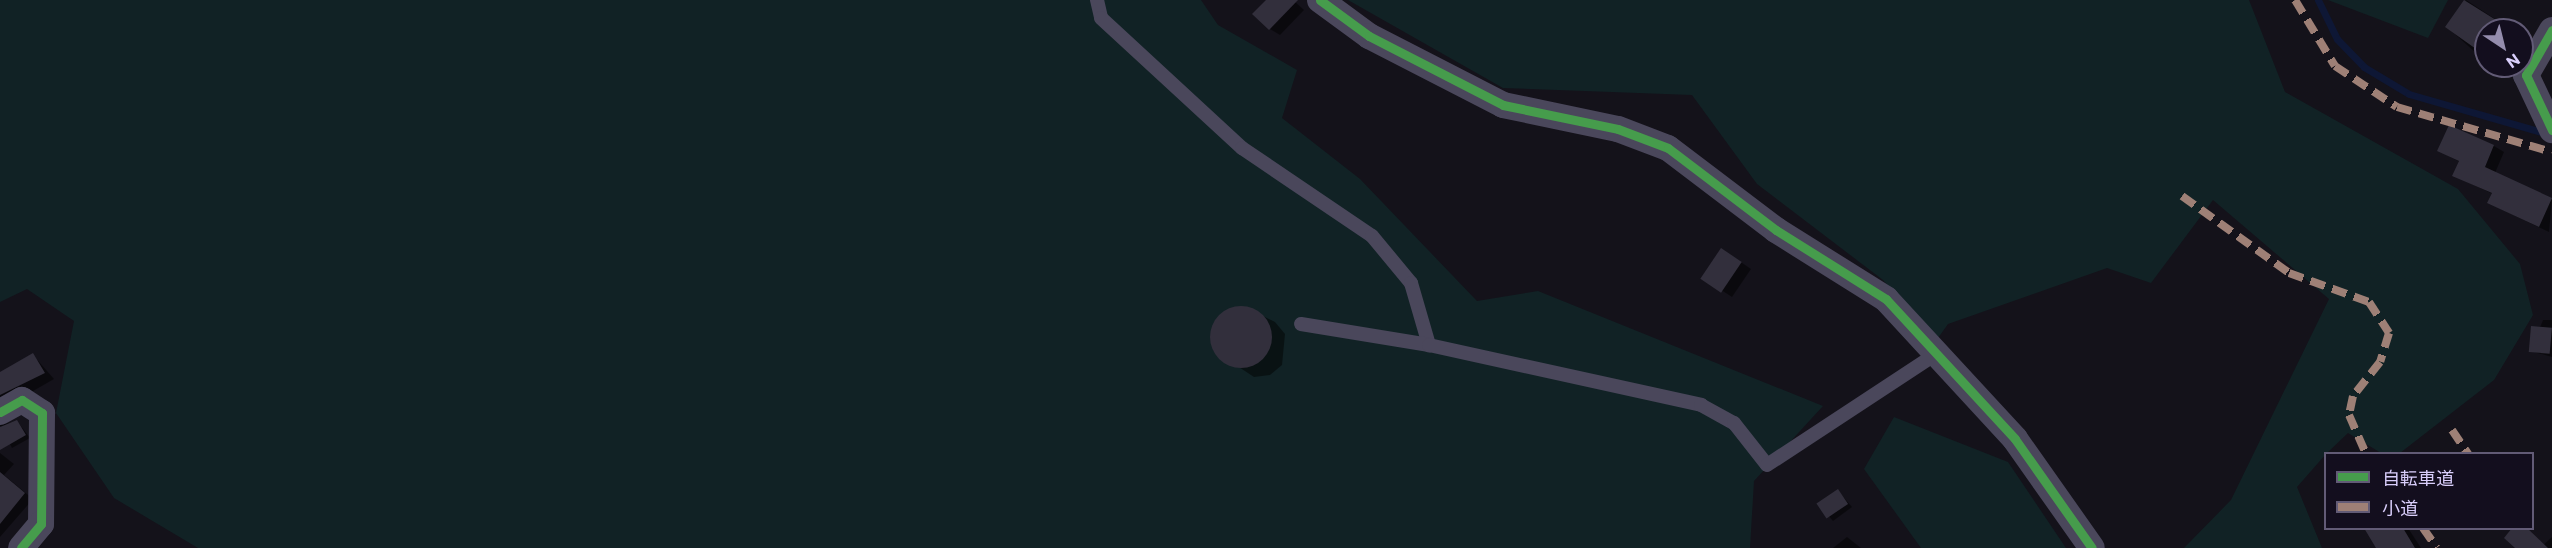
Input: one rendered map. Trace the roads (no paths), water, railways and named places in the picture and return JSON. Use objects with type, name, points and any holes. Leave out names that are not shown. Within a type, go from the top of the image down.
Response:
[{"type":"street","points":[[1320,0],[1369,36],[1503,105],[1618,129],[1668,148],[1776,230],[1887,299],[1939,352],[2015,439],[2092,548]]},
{"type":"street","points":[[2549,126],[2526,75],[2552,30]]},
{"type":"street","points":[[0,412],[22,400],[42,412],[41,524],[34,544]]},
{"type":"lane","points":[[1096,0],[1101,18],[1242,148],[1372,236],[1411,283],[1430,345]]},
{"type":"lane","points":[[1300,324],[1430,345],[1701,405],[1734,423],[1767,465],[1939,352]]},
{"type":"waterway","points":[[2318,0],[2337,39],[2364,67],[2409,94],[2545,133]]}]
